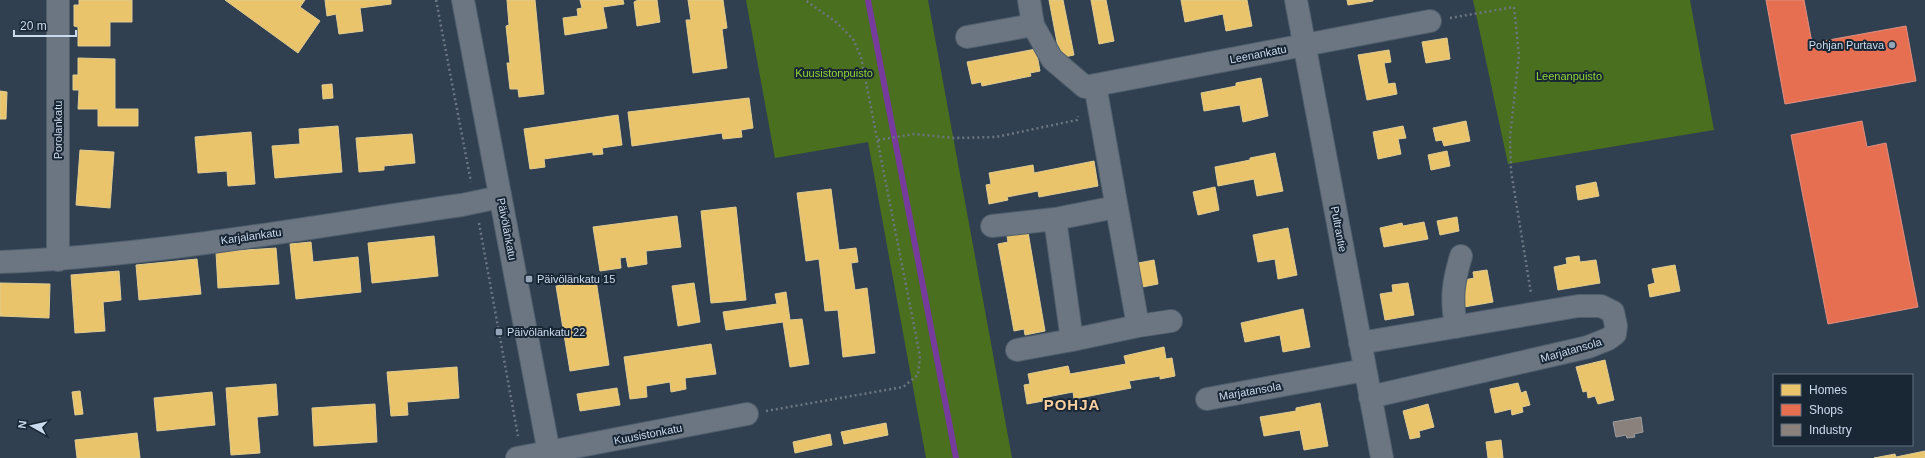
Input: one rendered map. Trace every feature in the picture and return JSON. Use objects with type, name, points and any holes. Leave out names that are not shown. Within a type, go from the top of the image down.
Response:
[{"type":"street","name":"Porolankatu","points":[[58,0],[58,260]]},
{"type":"street","name":"Päivölänkatu","points":[[463,0],[549,455]]},
{"type":"street","points":[[1029,0],[1033,25],[1052,59],[1090,86],[1116,207],[1138,326]]},
{"type":"street","name":"Pultrantie","points":[[1296,0],[1382,458]]},
{"type":"street","name":"Leenankatu","points":[[1090,86],[1430,21]]},
{"type":"street","points":[[967,37],[1033,25]]},
{"type":"street","name":"Karjalankatu","points":[[0,262],[58,260],[202,243],[500,197]]},
{"type":"street","points":[[992,226],[1055,219],[1116,207]]},
{"type":"street","points":[[1055,219],[1072,340]]},
{"type":"street","points":[[1456,327],[1453,307],[1453,282],[1461,256]]},
{"type":"street","name":"Marjatansola","points":[[1360,343],[1578,306],[1601,306],[1613,312],[1616,326],[1615,334],[1608,339],[1588,347],[1370,397]]},
{"type":"street","points":[[1016,350],[1171,321]]},
{"type":"street","name":"Marjatansola","points":[[1206,400],[1365,370]]},
{"type":"street","name":"Kuusistonkatu","points":[[520,458],[549,455],[747,414]]},
{"type":"path","points":[[436,0],[475,202],[520,458]]},
{"type":"path","points":[[747,414],[903,387],[918,375],[920,356],[861,57],[853,39],[836,22],[805,0]]},
{"type":"path","points":[[1430,21],[1514,7],[1519,55],[1510,137],[1511,171],[1534,314]]},
{"type":"path","points":[[878,140],[914,134],[954,138],[996,137],[1077,120],[1090,86]]},
{"type":"green space","name":"Kuusistonpuisto","points":[[746,0],[928,0],[1012,458],[926,458],[868,142],[775,158]]},
{"type":"green space","name":"Leenanpuisto","points":[[1473,0],[1690,0],[1714,130],[1508,164]]},
{"type":"building: Homes","points":[[79,0],[132,0],[132,22],[110,22],[110,46],[78,46],[78,27],[74,26],[74,5],[79,5]]},
{"type":"building: Homes","points":[[225,0],[305,0],[300,7],[320,21],[298,53]]},
{"type":"building: Homes","points":[[325,0],[391,0],[391,4],[360,8],[363,31],[339,34],[336,14],[327,16]]},
{"type":"building: Homes","points":[[507,0],[535,0],[544,94],[519,97],[518,89],[510,89],[507,63],[510,63],[506,26],[509,25]]},
{"type":"building: Homes","points":[[580,0],[623,0],[624,4],[603,7],[607,28],[565,35],[563,18],[578,16],[577,9],[582,8]]},
{"type":"building: Homes","points":[[638,0],[657,0],[660,22],[637,26],[634,2]]},
{"type":"building: Homes","points":[[688,0],[723,0],[727,28],[722,29],[727,68],[693,73],[686,20],[691,20]]},
{"type":"building: Homes","points":[[1049,0],[1063,0],[1074,55],[1060,58]]},
{"type":"building: Homes","points":[[1091,0],[1106,0],[1114,41],[1099,44]]},
{"type":"building: Homes","points":[[1181,0],[1247,0],[1252,26],[1226,31],[1223,14],[1185,22]]},
{"type":"building: Homes","points":[[1347,0],[1373,0],[1373,1],[1348,5]]},
{"type":"building: Homes","points":[[1447,38],[1450,59],[1426,63],[1422,42]]},
{"type":"building: Homes","points":[[1036,49],[1040,71],[1030,73],[1031,76],[982,86],[981,82],[972,84],[967,62]]},
{"type":"building: Homes","points":[[1389,50],[1391,62],[1384,63],[1388,84],[1395,83],[1397,94],[1367,100],[1358,55]]},
{"type":"building: Homes","points":[[78,58],[115,59],[115,109],[138,109],[138,126],[98,126],[98,109],[78,109],[79,90],[73,90],[73,75],[78,75]]},
{"type":"building: Homes","points":[[1261,78],[1268,116],[1243,122],[1240,105],[1204,111],[1201,93],[1236,86],[1236,83]]},
{"type":"building: Homes","points":[[332,84],[333,98],[323,99],[322,85]]},
{"type":"building: Homes","points":[[0,91],[7,92],[6,119],[0,119]]},
{"type":"building: Homes","points":[[749,98],[753,128],[741,130],[742,137],[723,139],[722,133],[632,146],[628,112]]},
{"type":"building: Homes","points":[[618,115],[622,145],[602,148],[603,154],[593,155],[593,152],[544,159],[545,167],[530,169],[524,129]]},
{"type":"building: Homes","points":[[1466,121],[1470,141],[1444,146],[1442,140],[1436,141],[1433,128]]},
{"type":"building: Homes","points":[[338,126],[342,172],[275,178],[272,146],[300,144],[299,129]]},
{"type":"building: Homes","points":[[1403,126],[1406,138],[1398,139],[1401,154],[1378,159],[1373,132]]},
{"type":"building: Homes","points":[[251,132],[255,184],[228,186],[227,171],[198,173],[195,137]]},
{"type":"building: Homes","points":[[412,134],[415,163],[384,166],[384,170],[359,172],[356,138]]},
{"type":"building: Homes","points":[[80,150],[114,152],[110,208],[76,205]]},
{"type":"building: Homes","points":[[1447,151],[1450,166],[1431,170],[1428,155]]},
{"type":"building: Homes","points":[[1275,153],[1283,191],[1257,196],[1254,179],[1218,186],[1215,167]]},
{"type":"building: Homes","points":[[1094,161],[1098,186],[1039,197],[1038,191],[1007,197],[1008,200],[989,204],[986,185],[991,184],[989,173],[1033,165],[1034,173]]},
{"type":"building: Homes","points":[[1596,182],[1599,196],[1578,200],[1576,186]]},
{"type":"building: Homes","points":[[1215,187],[1219,210],[1198,215],[1193,192]]},
{"type":"building: Homes","points":[[831,189],[839,250],[856,248],[858,262],[851,263],[855,290],[867,288],[875,353],[843,357],[838,310],[825,311],[819,259],[806,261],[797,193]]},
{"type":"building: Homes","points":[[736,207],[746,300],[711,303],[701,211]]},
{"type":"building: Homes","points":[[677,216],[681,247],[646,251],[647,264],[628,267],[626,257],[620,258],[621,268],[600,271],[593,227]]},
{"type":"building: Homes","points":[[1457,217],[1459,231],[1440,235],[1437,221]]},
{"type":"building: Homes","points":[[1424,222],[1428,239],[1384,247],[1380,228],[1402,223],[1403,226]]},
{"type":"building: Homes","points":[[1288,228],[1297,275],[1278,279],[1275,259],[1258,262],[1253,235]]},
{"type":"building: Homes","points":[[1028,232],[1045,331],[1025,335],[1024,329],[1014,331],[998,244],[1008,242],[1007,236]]},
{"type":"building: Homes","points":[[434,236],[438,276],[372,283],[368,243]]},
{"type":"building: Homes","points":[[311,242],[313,262],[358,257],[361,292],[296,299],[290,244]]},
{"type":"building: Homes","points":[[276,248],[279,284],[218,288],[216,252]]},
{"type":"building: Homes","points":[[1579,256],[1580,262],[1596,260],[1600,283],[1558,290],[1554,267],[1567,264],[1566,258]]},
{"type":"building: Homes","points":[[197,259],[201,294],[139,300],[136,265]]},
{"type":"building: Homes","points":[[1154,260],[1158,284],[1137,288],[1133,264]]},
{"type":"building: Homes","points":[[1675,265],[1680,291],[1650,297],[1648,285],[1655,283],[1652,269]]},
{"type":"building: Homes","points":[[1487,270],[1493,302],[1464,307],[1460,281],[1474,278],[1473,272]]},
{"type":"building: Homes","points":[[119,271],[121,300],[103,302],[105,331],[75,333],[71,275]]},
{"type":"building: Homes","points":[[596,280],[609,365],[570,371],[556,286]]},
{"type":"building: Homes","points":[[0,283],[50,284],[49,318],[0,316]]},
{"type":"building: Homes","points":[[694,283],[700,322],[678,326],[672,286]]},
{"type":"building: Homes","points":[[1408,283],[1414,315],[1385,320],[1380,294],[1393,292],[1392,285]]},
{"type":"building: Homes","points":[[786,292],[790,320],[802,319],[809,364],[790,367],[783,322],[726,330],[723,312],[777,304],[775,294]]},
{"type":"building: Homes","points":[[1303,309],[1310,347],[1283,352],[1280,335],[1245,342],[1241,323]]},
{"type":"building: Homes","points":[[711,344],[716,374],[685,378],[686,389],[671,392],[670,382],[646,386],[647,397],[630,399],[624,357]]},
{"type":"building: Homes","points":[[1164,347],[1166,359],[1172,358],[1175,376],[1160,379],[1160,376],[1129,381],[1131,388],[1074,399],[1073,392],[1042,398],[1043,401],[1027,404],[1024,385],[1030,384],[1028,374],[1068,366],[1070,374],[1126,364],[1124,356]]},
{"type":"building: Homes","points":[[1605,360],[1614,400],[1598,404],[1595,396],[1588,398],[1587,391],[1583,392],[1576,367]]},
{"type":"building: Homes","points":[[457,367],[459,398],[407,402],[408,415],[391,416],[387,372]]},
{"type":"building: Homes","points":[[1518,383],[1521,393],[1526,391],[1530,405],[1522,407],[1523,412],[1512,415],[1511,409],[1495,413],[1490,389]]},
{"type":"building: Homes","points":[[276,384],[278,415],[257,417],[260,453],[231,455],[226,388]]},
{"type":"building: Homes","points":[[617,388],[620,405],[580,411],[577,394]]},
{"type":"building: Homes","points":[[80,391],[83,414],[75,415],[72,392]]},
{"type":"building: Homes","points":[[212,392],[215,425],[157,431],[154,398]]},
{"type":"building: Homes","points":[[1320,403],[1328,446],[1304,450],[1300,430],[1264,436],[1260,417],[1296,411],[1296,408]]},
{"type":"building: Homes","points":[[375,404],[377,442],[314,446],[312,408]]},
{"type":"building: Homes","points":[[1428,404],[1434,427],[1419,431],[1420,437],[1410,439],[1403,411]]},
{"type":"building: Homes","points":[[886,423],[888,435],[844,444],[841,432]]},
{"type":"building: Homes","points":[[137,433],[140,458],[77,458],[75,440]]},
{"type":"building: Homes","points":[[830,434],[832,445],[795,453],[793,442]]},
{"type":"building: Homes","points":[[1501,440],[1503,458],[1488,458],[1486,442]]},
{"type":"building: Homes","points":[[1925,451],[1925,458],[1896,458],[1896,457]]},
{"type":"building: Homes","points":[[1895,454],[1896,458],[1874,458]]},
{"type":"building: Shops","points":[[1766,0],[1804,0],[1812,43],[1906,26],[1916,81],[1785,104]]},
{"type":"building: Shops","points":[[1862,121],[1867,147],[1886,143],[1918,307],[1828,324],[1791,135]]},
{"type":"building: Industry","points":[[1641,417],[1643,432],[1634,434],[1635,437],[1627,438],[1626,435],[1616,437],[1613,422]]},
{"type":"waterway","points":[[868,0],[956,458]]},
{"type":"place","name":"Pohjan Purtava","points":[[1892,45]]},
{"type":"place","name":"Päivölänkatu 15","points":[[529,279]]},
{"type":"place","name":"Päivölänkatu 22","points":[[499,332]]},
{"type":"district","name":"POHJA","points":[[1072,405]]}]
